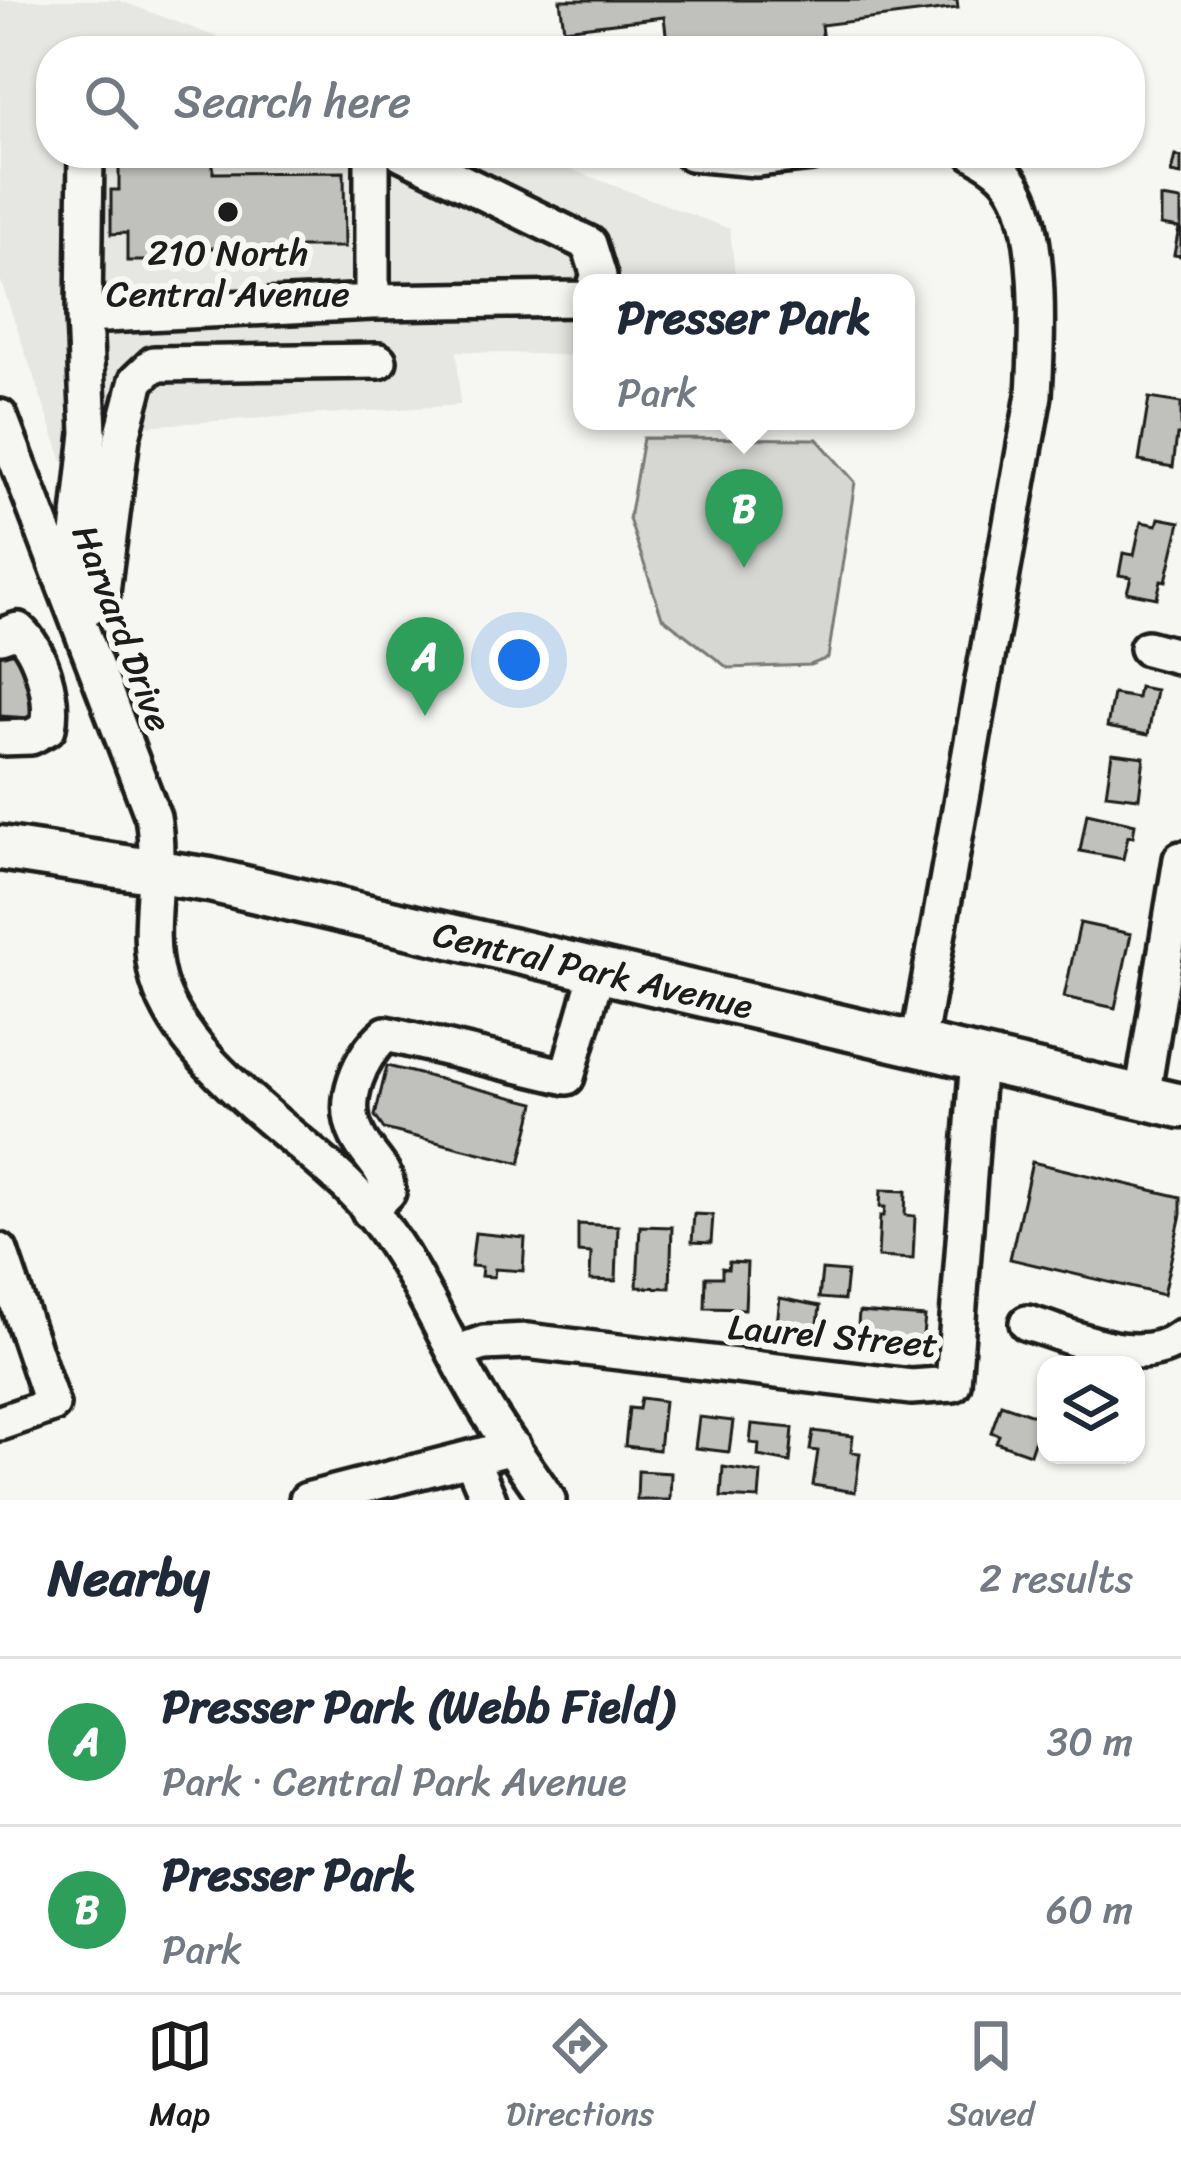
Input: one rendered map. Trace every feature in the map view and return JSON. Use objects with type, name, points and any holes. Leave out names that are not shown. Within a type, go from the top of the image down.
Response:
[{"type":"main road","name":"Central Park Avenue","points":[[0,848],[158,870],[1161,1101]]},
{"type":"street","points":[[84,620],[75,593],[75,562],[89,433],[86,168]]},
{"type":"street","points":[[372,302],[373,168]]},
{"type":"street","points":[[433,168],[589,244],[598,274]]},
{"type":"street","points":[[918,1044],[1034,395],[1039,321],[1025,219],[1018,193],[999,168]]},
{"type":"street","points":[[84,316],[372,302],[573,299]]},
{"type":"street","points":[[150,310],[154,364]]},
{"type":"street","points":[[84,620],[101,600],[122,437],[137,380],[154,364],[379,362]]},
{"type":"street","name":"Harvard Drive","points":[[0,417],[84,620],[153,817],[158,870],[154,948],[158,979],[170,1009],[213,1065],[352,1189],[385,1229],[482,1403],[548,1500]]},
{"type":"street","points":[[0,636],[18,630],[31,641],[52,708],[48,728],[31,737],[0,738]]},
{"type":"street","points":[[1147,648],[1181,657]]},
{"type":"street","points":[[1161,1101],[1181,859]]},
{"type":"street","points":[[369,1211],[388,1192],[387,1175],[356,1135],[349,1107],[366,1051],[386,1034],[567,1077],[598,969]]},
{"type":"street","name":"Laurel Street","points":[[455,1353],[484,1343],[526,1341],[910,1387],[953,1384],[978,1058]]},
{"type":"street","points":[[0,1251],[52,1405],[0,1423]]},
{"type":"street","points":[[1027,1323],[1135,1353],[1168,1348],[1181,1337]]},
{"type":"street","points":[[307,1500],[513,1447]]},
{"type":"street","points":[[471,1458],[490,1500]]},
{"type":"shaded area","points":[[0,0],[118,0],[214,36],[36,36],[36,168],[567,168],[730,229],[735,274],[573,274],[573,356],[457,351],[460,405],[142,426],[99,566],[0,279]]},
{"type":"shaded area","points":[[643,438],[817,439],[855,482],[828,658],[810,665],[728,668],[662,617],[629,519]]},
{"type":"building","points":[[560,0],[957,0],[958,8],[821,25],[822,36],[666,36],[664,17],[564,29]]},
{"type":"building","points":[[1175,155],[1181,157],[1181,175],[1171,173]]},
{"type":"building","name":"210 North Central Avenue","points":[[119,168],[344,172],[345,247],[300,247],[300,252],[178,248],[179,261],[127,261],[127,233],[111,234],[111,190],[119,190]]},
{"type":"building","points":[[1161,198],[1181,201],[1181,256],[1174,255],[1179,228],[1161,225]]},
{"type":"building","points":[[1149,398],[1181,403],[1181,435],[1177,435],[1173,467],[1139,461]]},
{"type":"building","points":[[1159,518],[1180,522],[1166,581],[1161,580],[1157,598],[1127,592],[1131,577],[1119,575],[1123,553],[1134,555],[1141,522],[1157,525]]},
{"type":"building","points":[[17,638],[35,685],[29,688],[37,709],[30,718],[0,716],[0,645]]},
{"type":"building","points":[[1139,687],[1156,690],[1148,735],[1107,727],[1113,694],[1137,698]]},
{"type":"building","points":[[1112,753],[1144,757],[1139,798],[1106,794]]},
{"type":"building","points":[[1087,813],[1135,824],[1123,859],[1080,851]]},
{"type":"building","points":[[1080,923],[1131,934],[1115,1008],[1064,997]]},
{"type":"building","points":[[387,1066],[535,1103],[520,1163],[384,1129],[375,1116]]},
{"type":"building","points":[[1032,1162],[1181,1197],[1163,1295],[1010,1259]]},
{"type":"building","points":[[881,1190],[906,1191],[905,1215],[915,1216],[913,1259],[878,1257],[880,1216],[885,1207],[880,1207]]},
{"type":"building","points":[[694,1214],[713,1215],[711,1243],[692,1242]]},
{"type":"building","points":[[578,1224],[618,1226],[616,1281],[590,1280],[591,1253],[578,1252]]},
{"type":"building","points":[[640,1226],[672,1227],[670,1288],[637,1287]]},
{"type":"building","points":[[475,1233],[525,1238],[523,1271],[495,1269],[494,1277],[481,1276],[482,1267],[471,1266]]},
{"type":"building","points":[[729,1262],[747,1263],[745,1309],[705,1308],[706,1277],[722,1277],[722,1268],[728,1269]]},
{"type":"building","points":[[822,1270],[847,1272],[844,1300],[819,1298]]},
{"type":"building","points":[[780,1298],[820,1306],[817,1333],[776,1332]]},
{"type":"building","points":[[859,1312],[925,1317],[922,1344],[857,1339]]},
{"type":"building","points":[[641,1398],[664,1401],[659,1450],[625,1446],[629,1408],[639,1409]]},
{"type":"building","points":[[1001,1404],[1037,1416],[1030,1454],[996,1442],[999,1435],[991,1432]]},
{"type":"building","points":[[699,1417],[733,1421],[729,1452],[695,1448]]},
{"type":"building","points":[[752,1424],[793,1428],[790,1462],[758,1456],[759,1444],[750,1443]]},
{"type":"building","points":[[813,1431],[853,1436],[851,1452],[860,1453],[855,1492],[813,1485],[818,1451],[810,1450]]},
{"type":"building","points":[[723,1467],[761,1473],[759,1499],[721,1497]]},
{"type":"building","points":[[638,1471],[671,1473],[670,1500],[637,1500]]},
{"type":"place","name":"210 North Central Avenue","points":[[228,212]]},
{"type":"place","name":"Presser Park","points":[[744,568]]},
{"type":"place","name":"Presser Park (Webb Field)","points":[[425,716]]}]
